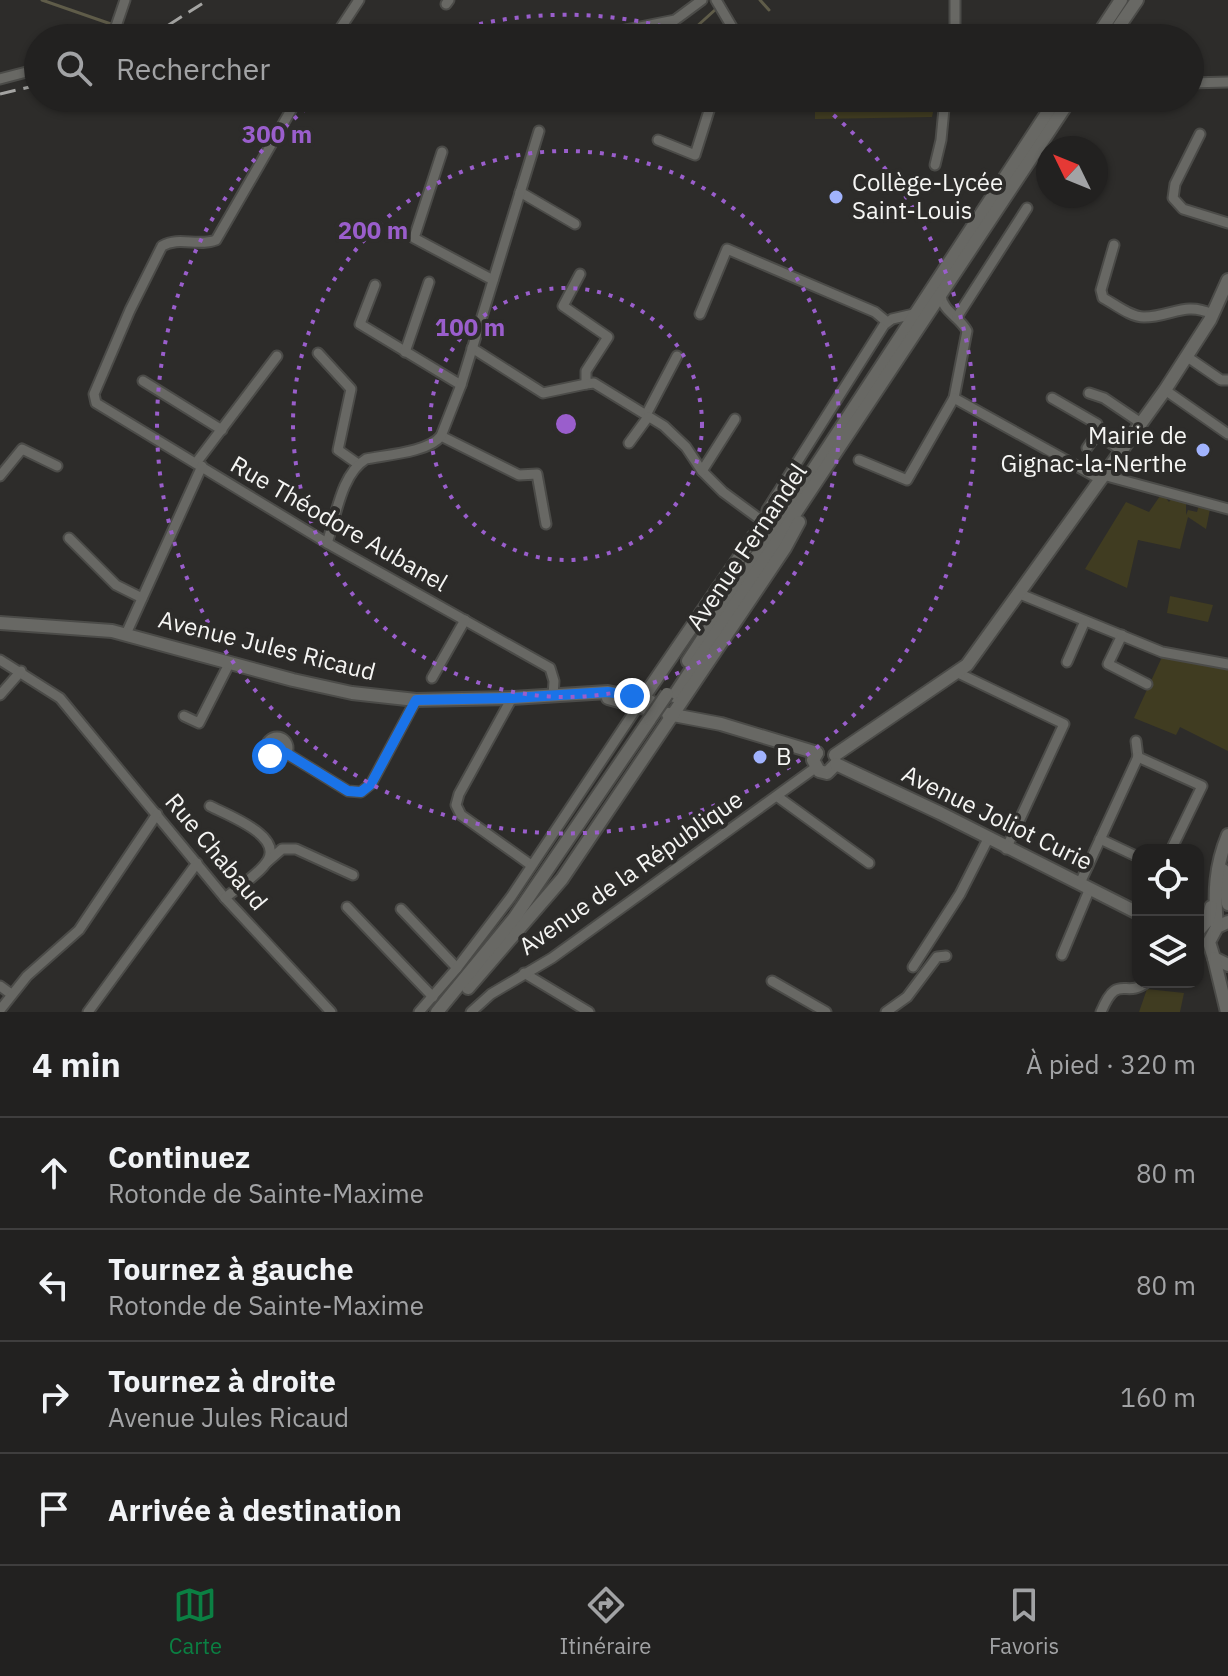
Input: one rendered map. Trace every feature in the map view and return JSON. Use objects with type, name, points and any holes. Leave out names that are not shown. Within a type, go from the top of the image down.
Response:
[{"type":"main road","points":[[1105,24],[1121,0]]},
{"type":"main road","points":[[1121,24],[1137,0]]},
{"type":"main road","name":"Avenue Fernandel","points":[[448,1012],[542,892],[1048,112]]},
{"type":"main road","name":"Avenue Fernandel","points":[[437,1012],[515,917],[829,463],[1062,112]]},
{"type":"main road","points":[[835,760],[824,750],[817,753],[813,760],[815,768],[827,773],[835,760],[967,665],[1165,390],[1226,286]]},
{"type":"main road","points":[[660,708],[765,523],[852,412]]},
{"type":"main road","name":"Avenue Jules Ricaud","points":[[0,623],[126,634],[229,664],[352,693],[416,700],[608,692],[817,753]]},
{"type":"main road","name":"Avenue Joliot Curie","points":[[835,760],[1132,910]]},
{"type":"main road","points":[[1204,925],[1208,920],[1226,841]]},
{"type":"main road","points":[[1226,841],[1223,878],[1228,904]]},
{"type":"main road","points":[[1214,896],[1219,926],[1209,942],[1228,1012]]},
{"type":"main road","points":[[1204,950],[1228,965]]},
{"type":"street","points":[[117,24],[125,0]]},
{"type":"street","points":[[343,24],[359,0]]},
{"type":"street","points":[[655,24],[675,20],[702,0]]},
{"type":"street","points":[[716,0],[730,24]]},
{"type":"street","points":[[955,0],[955,24]]},
{"type":"street","points":[[0,79],[24,73]]},
{"type":"street","points":[[1204,83],[1228,82]]},
{"type":"street","points":[[277,356],[199,464],[96,403],[94,394],[162,246],[170,241],[205,244],[216,240],[290,112]]},
{"type":"street","points":[[658,140],[695,155],[709,112]]},
{"type":"street","points":[[935,165],[944,112]]},
{"type":"street","points":[[327,543],[347,481],[358,464],[366,459],[426,447],[436,443],[441,436],[461,385],[539,131]]},
{"type":"street","points":[[1200,134],[1175,184],[1173,198],[1183,209],[1228,223]]},
{"type":"street","points":[[442,152],[414,238],[493,280]]},
{"type":"street","points":[[520,192],[575,224]]},
{"type":"street","points":[[957,317],[1027,208]]},
{"type":"street","points":[[1114,245],[1101,290],[1103,298],[1143,317],[1190,308],[1212,314]]},
{"type":"street","points":[[700,314],[727,249],[875,312],[887,322]]},
{"type":"street","points":[[580,274],[563,306],[608,337],[586,371],[586,384]]},
{"type":"street","points":[[405,352],[429,282]]},
{"type":"street","points":[[375,285],[360,324],[461,385]]},
{"type":"street","points":[[859,460],[907,480],[954,398],[968,339],[965,325],[943,305],[941,295]]},
{"type":"street","points":[[472,348],[543,393],[594,383],[664,426],[686,447],[702,471],[723,492],[765,523],[767,510],[813,434],[887,322],[919,313]]},
{"type":"street","points":[[318,353],[351,389],[338,450],[358,464]]},
{"type":"street","points":[[629,443],[647,416],[677,356]]},
{"type":"street","points":[[1186,356],[1221,380],[1228,380]]},
{"type":"street","points":[[143,381],[222,430]]},
{"type":"street","points":[[1165,390],[1228,434]]},
{"type":"street","points":[[1089,393],[1104,398],[1141,423]]},
{"type":"street","points":[[954,398],[1102,477],[1228,509]]},
{"type":"street","points":[[1052,398],[1097,424],[1097,434],[1087,448]]},
{"type":"street","points":[[702,471],[735,419]]},
{"type":"street","points":[[1097,434],[1121,450]]},
{"type":"street","points":[[441,436],[519,475],[537,474],[546,524]]},
{"type":"street","points":[[0,476],[22,449],[57,466]]},
{"type":"street","name":"Rue Théodore Aubanel","points":[[126,634],[199,464],[327,543],[550,668],[554,681],[553,696]]},
{"type":"street","points":[[69,538],[116,585],[142,598]]},
{"type":"street","points":[[1020,594],[1162,652],[1228,664]]},
{"type":"street","points":[[432,678],[465,620]]},
{"type":"street","points":[[1067,662],[1085,621]]},
{"type":"street","points":[[1122,635],[1108,664],[1147,684]]},
{"type":"street","name":"Rue Chabaud","points":[[0,660],[60,698],[225,898],[331,1012]]},
{"type":"street","points":[[184,716],[199,723],[229,664]]},
{"type":"street","points":[[0,695],[21,671]]},
{"type":"street","points":[[956,672],[1064,724],[1006,849]]},
{"type":"street","points":[[512,698],[459,794],[456,805],[461,815],[531,865]]},
{"type":"street","points":[[286,753],[348,791],[361,792],[371,784],[416,700]]},
{"type":"street","points":[[419,1012],[457,968],[511,897],[531,865],[660,708]]},
{"type":"street","points":[[1062,955],[1100,839],[1138,757],[1136,741]]},
{"type":"street","points":[[1138,757],[1202,786],[1174,844]]},
{"type":"street","name":"Avenue de la République","points":[[471,1012],[491,994],[552,958],[815,768]]},
{"type":"street","points":[[778,797],[869,863]]},
{"type":"street","points":[[210,806],[257,831],[267,840],[271,850],[267,862]]},
{"type":"street","points":[[0,1010],[27,976],[79,930],[157,814]]},
{"type":"street","points":[[913,967],[960,894],[988,839]]},
{"type":"street","points":[[1100,839],[1132,854]]},
{"type":"street","points":[[225,898],[282,849],[296,849],[353,875]]},
{"type":"street","points":[[88,1012],[197,863]]},
{"type":"street","points":[[347,907],[433,997]]},
{"type":"street","points":[[401,909],[457,968]]},
{"type":"street","points":[[886,1012],[907,997],[937,957],[946,956]]},
{"type":"street","points":[[524,973],[589,1012]]},
{"type":"street","points":[[772,981],[826,1012]]},
{"type":"street","points":[[0,986],[11,994]]},
{"type":"street","points":[[1101,1012],[1115,988],[1132,987]]},
{"type":"shaded area","points":[[815,112],[933,112],[932,117],[815,119]]},
{"type":"shaded area","points":[[1160,496],[1169,502],[1171,499],[1186,503],[1186,515],[1188,510],[1197,512],[1199,505],[1210,509],[1206,529],[1188,517],[1180,549],[1138,540],[1127,588],[1085,569],[1126,502],[1149,512]]},
{"type":"shaded area","points":[[1170,596],[1213,605],[1208,622],[1167,613]]},
{"type":"shaded area","points":[[1162,657],[1228,670],[1228,751],[1180,727],[1176,735],[1134,718]]},
{"type":"shaded area","points":[[1147,989],[1184,993],[1180,1012],[1139,1012]]},
{"type":"waterway","points":[[42,0],[111,24]]},
{"type":"waterway","points":[[760,0],[769,10]]},
{"type":"waterway","points":[[699,24],[716,9]]},
{"type":"railway","points":[[170,24],[208,0]]},
{"type":"railway","points":[[0,94],[24,88]]},
{"type":"place","name":"Collège-Lycée Saint-Louis","points":[[836,197]]},
{"type":"place","name":"Mairie de Gignac-la-Nerthe","points":[[1203,450]]},
{"type":"place","name":"B","points":[[760,757]]},
{"type":"route","points":[[270,756],[277,759],[286,753],[348,791],[361,792],[371,784],[416,700],[608,692],[632,696]]}]
